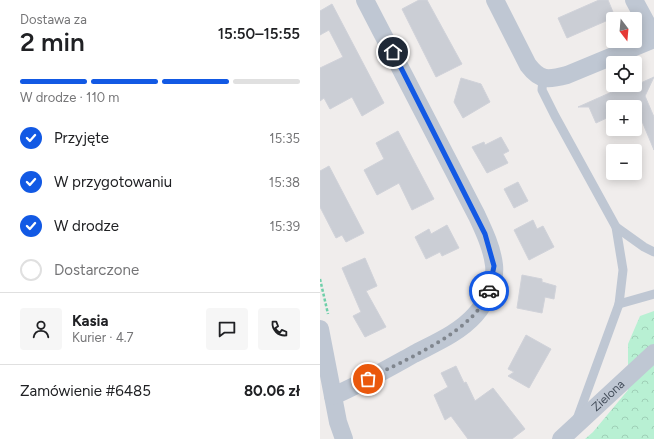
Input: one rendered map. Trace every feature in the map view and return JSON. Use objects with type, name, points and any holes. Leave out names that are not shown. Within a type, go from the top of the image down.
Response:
[{"type":"street","points":[[333,396],[354,387],[465,325],[483,304],[493,280],[494,266],[487,240],[477,216],[365,0]]},
{"type":"street","points":[[495,0],[528,65],[534,73],[543,78],[552,79],[567,75],[654,38],[634,0]]},
{"type":"street","points":[[324,325],[333,396],[338,422],[344,439]]},
{"type":"street","name":"Zielona","points":[[562,439],[654,353]]},
{"type":"lane","points":[[543,78],[542,90],[616,227],[623,270],[619,304],[575,426]]},
{"type":"lane","points":[[616,227],[644,247],[654,252]]},
{"type":"lane","points":[[619,304],[654,294]]},
{"type":"path","points":[[320,278],[324,325]]},
{"type":"green space","points":[[654,311],[654,439],[585,439],[593,432],[628,390],[628,344],[640,316]]},
{"type":"building","points":[[419,0],[427,0],[462,64],[436,77],[402,9]]},
{"type":"building","points":[[599,0],[608,0],[613,12],[606,12],[606,21],[567,38],[558,18]]},
{"type":"building","points":[[332,4],[384,103],[362,116],[352,97],[330,109],[324,98],[320,101],[320,68],[343,57],[329,30],[320,35],[320,11]]},
{"type":"building","points":[[654,77],[645,96],[654,117],[654,150],[642,121],[642,100],[606,100],[606,118],[596,123],[589,107],[578,107],[612,92],[642,92],[642,82]]},
{"type":"building","points":[[461,78],[481,84],[490,102],[463,118],[454,102]]},
{"type":"building","points":[[398,131],[434,199],[412,210],[399,183],[377,195],[364,170],[384,159],[376,143]]},
{"type":"building","points":[[501,137],[509,151],[503,154],[508,163],[487,173],[472,147],[484,142],[485,145]]},
{"type":"building","points":[[329,166],[364,233],[346,242],[342,235],[336,238],[320,207],[320,171]]},
{"type":"building","points":[[518,182],[528,201],[514,208],[504,189]]},
{"type":"building","points":[[533,220],[537,229],[543,226],[554,247],[529,260],[514,230]]},
{"type":"building","points":[[447,225],[459,248],[442,256],[440,252],[426,259],[415,237],[429,229],[431,234]]},
{"type":"building","points":[[365,258],[377,286],[366,291],[386,327],[365,337],[353,316],[361,312],[342,268]]},
{"type":"building","points":[[522,275],[542,279],[542,282],[556,286],[554,299],[545,297],[542,313],[517,308]]},
{"type":"building","points":[[526,335],[551,349],[529,388],[508,376],[514,372],[508,369]]},
{"type":"building","points":[[456,366],[475,401],[493,388],[525,429],[512,439],[468,439],[451,416],[445,420],[434,395],[448,387],[441,373]]},
{"type":"way so far","points":[[368,379],[465,325],[483,304],[489,291]]},
{"type":"route","points":[[393,52],[485,234],[494,266],[493,280],[489,291]]}]
